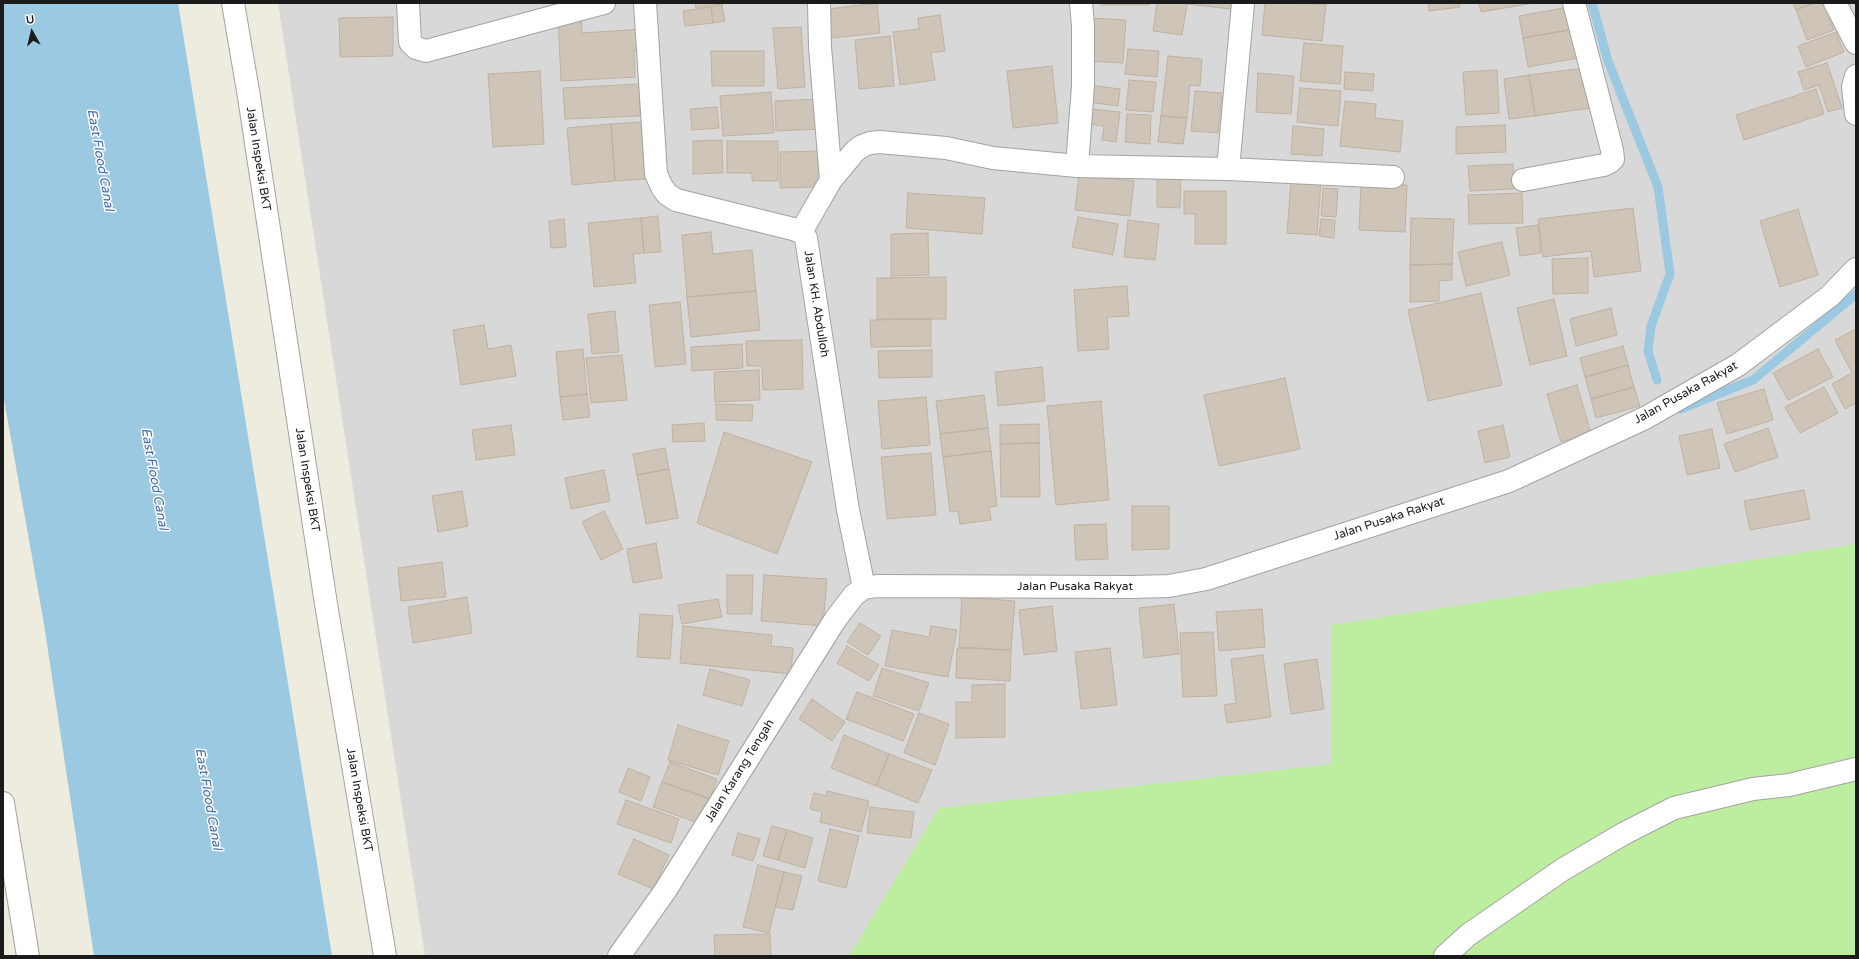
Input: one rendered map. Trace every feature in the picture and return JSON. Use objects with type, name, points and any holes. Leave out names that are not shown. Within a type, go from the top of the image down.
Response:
[{"type":"street","name":"Jalan Inspeksi BKT","points":[[233,3],[249,97],[326,604],[385,956]]},
{"type":"street","points":[[408,3],[410,42],[416,48],[426,51],[604,3]]},
{"type":"street","points":[[645,3],[656,174],[662,187],[667,194],[676,200],[801,232],[831,180],[855,150],[862,146],[880,142],[946,148],[993,158],[1077,166],[1228,169],[1393,177]]},
{"type":"street","points":[[819,3],[820,48],[831,180]]},
{"type":"street","points":[[1077,166],[1083,86],[1083,26],[1081,3]]},
{"type":"street","points":[[1228,169],[1243,3]]},
{"type":"street","points":[[1523,180],[1604,165],[1613,159],[1612,150],[1574,3]]},
{"type":"street","points":[[1835,3],[1856,43]]},
{"type":"street","points":[[1856,76],[1853,87],[1856,114]]},
{"type":"street","name":"Jalan KH. Abdulloh","points":[[801,232],[806,238],[848,510],[864,588]]},
{"type":"street","name":"Jalan Pusaka Rakyat","points":[[864,588],[877,586],[1133,587],[1169,586],[1206,579],[1509,480],[1646,418],[1738,365],[1830,296],[1856,269]]},
{"type":"street","name":"Jalan Karang Tengah","points":[[619,956],[665,891],[835,620],[854,595],[864,588]]},
{"type":"street","points":[[1445,956],[1468,935],[1562,870],[1623,834],[1674,808],[1753,789],[1789,785],[1856,769]]},
{"type":"street","points":[[3,803],[28,956]]},
{"type":"shaded area","points":[[278,3],[1856,3],[1856,956],[425,956]]},
{"type":"green space","points":[[1856,544],[1856,956],[849,956],[939,808],[1332,764],[1331,625]]},
{"type":"water","name":"East Flood Canal","points":[[3,3],[178,3],[332,956],[94,956],[44,624],[3,394]]},
{"type":"building","points":[[695,3],[728,3],[696,8]]},
{"type":"building","points":[[877,3],[880,33],[831,38],[828,9]]},
{"type":"building","points":[[1101,3],[1150,3],[1150,5],[1101,5]]},
{"type":"building","points":[[1157,3],[1232,3],[1231,9],[1187,4],[1182,35],[1153,31]]},
{"type":"building","points":[[1265,3],[1326,4],[1322,41],[1262,35]]},
{"type":"building","points":[[1428,3],[1459,3],[1460,7],[1429,11]]},
{"type":"building","points":[[1479,3],[1534,3],[1481,12]]},
{"type":"building","points":[[1793,3],[1814,3],[1796,10]]},
{"type":"building","points":[[1814,3],[1823,3],[1834,30],[1807,40],[1796,10]]},
{"type":"building","points":[[722,5],[725,21],[713,23],[711,7]]},
{"type":"building","points":[[711,7],[713,23],[685,26],[683,11]]},
{"type":"building","points":[[1569,7],[1574,29],[1523,38],[1519,16]]},
{"type":"building","points":[[940,15],[945,51],[931,53],[935,80],[900,85],[893,32],[919,29],[918,18]]},
{"type":"building","points":[[581,16],[582,33],[643,29],[644,50],[634,51],[635,77],[561,81],[558,17]]},
{"type":"building","points":[[393,17],[393,56],[340,57],[339,18]]},
{"type":"building","points":[[1091,18],[1126,20],[1123,63],[1088,61]]},
{"type":"building","points":[[801,27],[805,87],[778,89],[773,28]]},
{"type":"building","points":[[1574,29],[1578,58],[1528,67],[1523,38]]},
{"type":"building","points":[[1836,32],[1844,52],[1806,67],[1798,46]]},
{"type":"building","points":[[890,36],[894,86],[859,89],[855,40]]},
{"type":"building","points":[[1304,43],[1343,46],[1340,84],[1300,81]]},
{"type":"building","points":[[1128,49],[1159,51],[1157,77],[1125,74]]},
{"type":"building","points":[[711,51],[764,51],[764,86],[712,86]]},
{"type":"building","points":[[1168,56],[1202,59],[1200,86],[1190,85],[1187,118],[1161,116]]},
{"type":"building","points":[[1827,63],[1842,108],[1828,112],[1819,85],[1804,90],[1798,72]]},
{"type":"building","points":[[1052,66],[1058,123],[1013,128],[1007,71]]},
{"type":"building","points":[[1585,68],[1590,108],[1535,116],[1529,75]]},
{"type":"building","points":[[1497,70],[1499,113],[1466,115],[1463,72]]},
{"type":"building","points":[[540,71],[544,144],[493,147],[488,74]]},
{"type":"building","points":[[1345,72],[1374,74],[1373,91],[1344,89]]},
{"type":"building","points":[[1258,73],[1294,76],[1291,114],[1256,112]]},
{"type":"building","points":[[1529,75],[1535,116],[1509,119],[1504,79]]},
{"type":"building","points":[[1129,80],[1156,82],[1153,112],[1126,110]]},
{"type":"building","points":[[639,84],[640,116],[565,119],[563,88]]},
{"type":"building","points":[[1089,85],[1120,89],[1118,106],[1087,102]]},
{"type":"building","points":[[1300,88],[1341,91],[1338,126],[1297,122]]},
{"type":"building","points":[[1816,89],[1824,114],[1744,140],[1736,115]]},
{"type":"building","points":[[1195,91],[1222,93],[1218,133],[1191,131]]},
{"type":"building","points":[[771,92],[774,133],[723,136],[720,96]]},
{"type":"building","points":[[820,99],[821,129],[776,131],[775,101]]},
{"type":"building","points":[[1345,101],[1376,104],[1375,118],[1403,121],[1400,152],[1340,146]]},
{"type":"building","points":[[717,107],[719,128],[692,130],[690,109]]},
{"type":"building","points":[[1091,109],[1120,112],[1116,142],[1102,140],[1104,126],[1089,124]]},
{"type":"building","points":[[1127,114],[1151,115],[1150,144],[1125,142]]},
{"type":"building","points":[[1161,116],[1187,118],[1183,144],[1158,142]]},
{"type":"building","points":[[641,122],[645,179],[615,181],[611,124]]},
{"type":"building","points":[[611,124],[615,181],[572,185],[567,128]]},
{"type":"building","points":[[1505,125],[1506,152],[1456,154],[1456,127]]},
{"type":"building","points":[[1293,126],[1324,129],[1322,156],[1291,154]]},
{"type":"building","points":[[722,140],[723,173],[693,174],[693,141]]},
{"type":"building","points":[[727,141],[778,141],[778,181],[752,181],[752,173],[727,173]]},
{"type":"building","points":[[820,151],[820,187],[780,188],[780,152]]},
{"type":"building","points":[[1513,164],[1514,189],[1470,191],[1468,166]]},
{"type":"building","points":[[1079,175],[1134,181],[1130,216],[1075,210]]},
{"type":"building","points":[[1157,176],[1181,176],[1180,208],[1157,207]]},
{"type":"building","points":[[1291,180],[1321,182],[1317,235],[1287,233]]},
{"type":"building","points":[[1361,183],[1407,185],[1405,232],[1359,230]]},
{"type":"building","points":[[1323,188],[1338,189],[1336,217],[1321,216]]},
{"type":"building","points":[[1184,191],[1226,191],[1226,244],[1195,244],[1195,214],[1184,214]]},
{"type":"building","points":[[908,193],[985,198],[982,234],[906,228]]},
{"type":"building","points":[[1522,193],[1523,223],[1469,224],[1468,195]]},
{"type":"building","points":[[1633,208],[1641,271],[1594,277],[1591,251],[1543,257],[1538,219]]},
{"type":"building","points":[[1798,209],[1818,275],[1780,287],[1760,221]]},
{"type":"building","points":[[658,216],[661,252],[644,253],[641,218]]},
{"type":"building","points":[[1078,217],[1118,224],[1113,255],[1072,247]]},
{"type":"building","points":[[641,218],[644,253],[633,254],[636,283],[594,287],[588,223]]},
{"type":"building","points":[[1411,218],[1454,219],[1452,264],[1410,265]]},
{"type":"building","points":[[564,219],[566,247],[551,248],[549,221]]},
{"type":"building","points":[[1321,219],[1335,220],[1334,238],[1319,236]]},
{"type":"building","points":[[1128,220],[1159,224],[1155,260],[1124,257]]},
{"type":"building","points":[[1538,225],[1541,253],[1520,256],[1516,228]]},
{"type":"building","points":[[711,232],[713,254],[752,250],[756,291],[687,297],[682,235]]},
{"type":"building","points":[[928,233],[929,275],[891,276],[891,234]]},
{"type":"building","points":[[1502,242],[1510,275],[1466,286],[1458,252]]},
{"type":"building","points":[[1588,258],[1588,293],[1553,294],[1552,259]]},
{"type":"building","points":[[1452,264],[1452,280],[1439,281],[1439,301],[1410,302],[1410,265]]},
{"type":"building","points":[[946,277],[946,319],[877,319],[877,278]]},
{"type":"building","points":[[1127,286],[1129,316],[1107,317],[1109,349],[1078,351],[1074,290]]},
{"type":"building","points":[[756,291],[760,330],[691,337],[687,297]]},
{"type":"building","points":[[1481,293],[1502,385],[1428,401],[1408,310]]},
{"type":"building","points":[[1554,299],[1567,356],[1530,365],[1517,308]]},
{"type":"building","points":[[680,302],[686,364],[655,367],[649,305]]},
{"type":"building","points":[[1611,308],[1617,335],[1576,346],[1570,319]]},
{"type":"building","points":[[615,311],[619,352],[592,354],[588,314]]},
{"type":"building","points":[[931,319],[931,346],[871,347],[870,320]]},
{"type":"building","points":[[484,325],[488,349],[511,345],[516,376],[461,385],[453,330]]},
{"type":"building","points":[[1856,329],[1856,403],[1845,409],[1832,384],[1852,373],[1835,340]]},
{"type":"building","points":[[802,340],[803,389],[763,390],[762,366],[747,366],[746,341]]},
{"type":"building","points":[[742,344],[743,368],[692,371],[691,347]]},
{"type":"building","points":[[1623,346],[1628,365],[1585,377],[1580,358]]},
{"type":"building","points":[[583,349],[587,394],[560,397],[556,352]]},
{"type":"building","points":[[1818,349],[1833,377],[1788,400],[1773,373]]},
{"type":"building","points":[[932,350],[932,377],[879,378],[878,351]]},
{"type":"building","points":[[622,355],[627,400],[591,403],[586,358]]},
{"type":"building","points":[[1628,365],[1634,387],[1591,399],[1585,377]]},
{"type":"building","points":[[1042,367],[1045,401],[998,406],[995,372]]},
{"type":"building","points":[[759,370],[760,400],[715,402],[714,372]]},
{"type":"building","points":[[1285,378],[1300,449],[1219,466],[1204,395]]},
{"type":"building","points":[[1577,385],[1591,433],[1561,442],[1547,394]]},
{"type":"building","points":[[1634,387],[1640,406],[1596,418],[1591,399]]},
{"type":"building","points":[[1824,387],[1838,413],[1800,433],[1785,407]]},
{"type":"building","points":[[1764,389],[1773,420],[1727,434],[1717,403]]},
{"type":"building","points":[[587,394],[590,417],[563,420],[560,397]]},
{"type":"building","points":[[984,395],[988,428],[940,434],[936,401]]},
{"type":"building","points":[[926,397],[930,445],[882,449],[878,401]]},
{"type":"building","points":[[1101,401],[1109,500],[1056,505],[1047,406]]},
{"type":"building","points":[[716,404],[753,405],[752,421],[716,420]]},
{"type":"building","points":[[704,423],[705,441],[673,442],[672,425]]},
{"type":"building","points":[[1039,424],[1039,443],[1000,444],[1000,425]]},
{"type":"building","points":[[511,425],[515,455],[476,460],[472,430]]},
{"type":"building","points":[[1503,425],[1510,457],[1485,463],[1478,431]]},
{"type":"building","points":[[988,428],[991,451],[943,457],[940,434]]},
{"type":"building","points":[[1768,428],[1778,457],[1735,472],[1724,444]]},
{"type":"building","points":[[1712,429],[1720,468],[1687,475],[1679,436]]},
{"type":"building","points":[[724,432],[812,462],[777,554],[697,523]]},
{"type":"building","points":[[1039,443],[1040,497],[1001,497],[1000,444]]},
{"type":"building","points":[[665,448],[669,469],[637,475],[633,454]]},
{"type":"building","points":[[991,451],[997,506],[989,507],[991,520],[960,524],[958,511],[950,512],[943,457]]},
{"type":"building","points":[[931,453],[936,515],[887,519],[881,457]]},
{"type":"building","points":[[669,469],[678,518],[646,524],[637,475]]},
{"type":"building","points":[[604,470],[610,501],[571,509],[565,478]]},
{"type":"building","points":[[1804,490],[1810,519],[1750,530],[1744,501]]},
{"type":"building","points":[[462,491],[468,526],[438,532],[432,496]]},
{"type":"building","points":[[1132,506],[1169,506],[1169,549],[1132,550]]},
{"type":"building","points":[[604,511],[623,549],[601,560],[582,522]]},
{"type":"building","points":[[1106,524],[1108,559],[1076,560],[1074,525]]},
{"type":"building","points":[[656,543],[662,578],[633,583],[627,549]]},
{"type":"building","points":[[442,562],[446,597],[401,601],[398,568]]},
{"type":"building","points":[[727,575],[753,575],[752,614],[727,614]]},
{"type":"building","points":[[764,575],[827,579],[823,626],[761,621]]},
{"type":"building","points":[[467,597],[472,633],[413,643],[408,607]]},
{"type":"building","points":[[962,597],[1015,601],[1011,650],[959,647]]},
{"type":"building","points":[[718,599],[722,617],[682,624],[678,605]]},
{"type":"building","points":[[1174,604],[1179,654],[1144,658],[1139,608]]},
{"type":"building","points":[[1052,606],[1057,651],[1024,655],[1019,610]]},
{"type":"building","points":[[1262,609],[1265,647],[1219,651],[1216,612]]},
{"type":"building","points":[[640,614],[673,616],[670,659],[637,657]]},
{"type":"building","points":[[860,623],[881,636],[868,655],[847,642]]},
{"type":"building","points":[[683,626],[772,635],[771,646],[793,648],[791,674],[680,663]]},
{"type":"building","points":[[931,626],[957,630],[948,677],[885,666],[892,630],[929,637]]},
{"type":"building","points":[[1213,632],[1217,696],[1183,697],[1180,633]]},
{"type":"building","points":[[847,646],[879,665],[869,681],[837,663]]},
{"type":"building","points":[[957,648],[1011,650],[1010,681],[956,678]]},
{"type":"building","points":[[1110,648],[1117,705],[1081,709],[1075,652]]},
{"type":"building","points":[[1263,655],[1271,717],[1227,723],[1224,705],[1236,703],[1231,659]]},
{"type":"building","points":[[1317,659],[1324,709],[1291,714],[1284,664]]},
{"type":"building","points":[[882,668],[929,683],[919,711],[873,696]]},
{"type":"building","points":[[710,669],[750,680],[742,706],[703,695]]},
{"type":"building","points":[[1005,684],[1005,737],[956,738],[956,702],[972,702],[972,685]]},
{"type":"building","points":[[857,692],[914,714],[903,741],[846,719]]},
{"type":"building","points":[[812,699],[845,722],[832,741],[799,719]]},
{"type":"building","points":[[919,713],[949,724],[935,765],[904,753]]},
{"type":"building","points":[[678,725],[729,741],[718,775],[668,760]]},
{"type":"building","points":[[844,735],[889,754],[876,786],[831,768]]},
{"type":"building","points":[[889,754],[932,770],[918,803],[876,786]]},
{"type":"building","points":[[670,762],[717,779],[710,799],[662,782]]},
{"type":"building","points":[[628,768],[650,777],[641,801],[619,792]]},
{"type":"building","points":[[662,782],[710,799],[701,824],[653,807]]},
{"type":"building","points":[[827,791],[869,801],[861,832],[820,822],[822,812],[810,809],[814,793],[826,796]]},
{"type":"building","points":[[626,800],[679,819],[671,843],[617,824]]},
{"type":"building","points":[[870,807],[914,812],[911,838],[867,833]]},
{"type":"building","points":[[772,826],[787,830],[778,860],[763,856]]},
{"type":"building","points":[[830,829],[859,836],[846,888],[818,881]]},
{"type":"building","points":[[787,830],[813,838],[805,868],[778,860]]},
{"type":"building","points":[[738,833],[760,839],[753,861],[732,855]]},
{"type":"building","points":[[634,839],[669,855],[653,889],[618,874]]},
{"type":"building","points":[[758,865],[784,872],[769,933],[743,927]]},
{"type":"building","points":[[784,872],[802,876],[793,910],[775,907]]},
{"type":"building","points":[[770,934],[771,956],[715,956],[714,935]]},
{"type":"waterway","points":[[1592,3],[1608,61],[1658,187],[1670,274],[1651,326],[1648,351],[1657,380]]},
{"type":"waterway","points":[[1681,409],[1753,380],[1856,294]]}]
